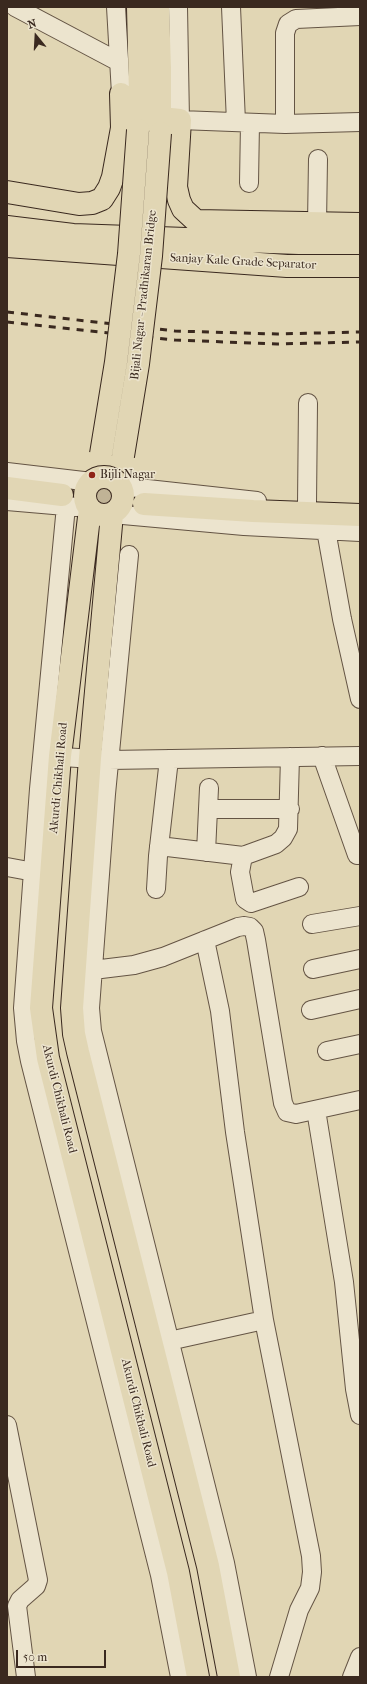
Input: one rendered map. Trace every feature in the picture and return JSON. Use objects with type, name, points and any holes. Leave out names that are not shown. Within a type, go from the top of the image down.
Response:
[{"type":"main road","points":[[7,192],[78,204],[92,203],[102,198],[109,188],[113,177],[130,94],[138,7]]},
{"type":"main road","points":[[158,7],[167,124],[176,187],[179,200],[183,208],[196,221],[360,224]]},
{"type":"main road","name":"Bijali Nagar - Pradhikaran Bridge","points":[[95,480],[101,454],[116,362],[129,254],[138,130],[130,94]]},
{"type":"main road","name":"Bijali Nagar - Pradhikaran Bridge","points":[[120,486],[122,456],[138,364],[167,124]]},
{"type":"main road","name":"Sanjay Kale Grade Separator","points":[[7,227],[73,236],[291,243],[360,243]]},
{"type":"main road","name":"Sanjay Kale Grade Separator","points":[[7,246],[280,265],[360,266]]},
{"type":"main road","points":[[110,479],[120,486],[123,499],[121,505],[112,514],[100,515],[90,509],[85,498],[86,492],[95,480],[110,479]]},
{"type":"main road","points":[[7,488],[64,500]]},
{"type":"main road","points":[[144,504],[253,511],[360,515]]},
{"type":"main road","name":"Akurdi Chikhali Road","points":[[90,509],[51,756],[41,1008],[48,1058],[178,1572],[198,1677]]},
{"type":"main road","points":[[112,514],[100,759],[72,1008],[74,1034],[208,1566],[229,1677]]},
{"type":"street","points":[[15,7],[119,62]]},
{"type":"street","points":[[116,7],[119,62],[130,94]]},
{"type":"street","points":[[178,7],[167,124],[243,122],[285,124],[360,122]]},
{"type":"street","points":[[231,7],[249,183]]},
{"type":"street","points":[[285,124],[285,33],[288,24],[296,19],[360,16]]},
{"type":"street","points":[[317,224],[318,159]]},
{"type":"street","points":[[307,504],[308,403]]},
{"type":"street","points":[[7,472],[95,480]]},
{"type":"street","points":[[120,486],[261,502],[360,506]]},
{"type":"street","points":[[7,501],[64,500],[90,509]]},
{"type":"street","points":[[64,500],[51,756],[34,872],[23,1008],[26,1040],[34,1077],[160,1575],[180,1677]]},
{"type":"street","points":[[112,514],[244,526],[360,532]]},
{"type":"street","points":[[326,530],[342,619],[360,699]]},
{"type":"street","points":[[129,555],[100,759],[106,794],[90,1008],[96,1048],[225,1563],[247,1677]]},
{"type":"street","points":[[51,756],[100,759],[360,756]]},
{"type":"street","points":[[322,756],[357,855]]},
{"type":"street","points":[[159,846],[243,856],[276,844],[283,838],[288,829],[290,809],[290,757]]},
{"type":"street","points":[[156,889],[159,846],[169,759]]},
{"type":"street","points":[[206,852],[209,788]]},
{"type":"street","points":[[208,809],[290,809]]},
{"type":"street","points":[[243,856],[240,872],[245,898],[251,903],[299,887]]},
{"type":"street","points":[[7,867],[34,872]]},
{"type":"street","points":[[312,924],[360,916]]},
{"type":"street","points":[[93,970],[134,965],[163,957],[244,926],[250,927],[254,931],[283,1103],[287,1112],[296,1114],[360,1100]]},
{"type":"street","points":[[205,940],[220,1011],[235,1132],[264,1320],[311,1556],[312,1572],[310,1588],[299,1610],[279,1677]]},
{"type":"street","points":[[313,969],[360,959]]},
{"type":"street","points":[[311,1010],[360,999]]},
{"type":"street","points":[[327,1051],[360,1044]]},
{"type":"street","points":[[316,1110],[344,1282],[355,1336],[357,1388],[360,1415]]},
{"type":"street","points":[[169,1340],[264,1320]]},
{"type":"street","points":[[7,1425],[38,1580],[36,1586],[20,1600],[17,1606],[26,1677]]},
{"type":"street","points":[[352,1677],[360,1656]]},
{"type":"tunnel","points":[[62,495],[144,504]]},
{"type":"railway","points":[[7,312],[175,331],[277,334],[360,332]]},
{"type":"railway","points":[[7,322],[175,340],[277,344],[360,342]]},
{"type":"place","name":"Bijli Nagar","points":[[92,475]]}]
